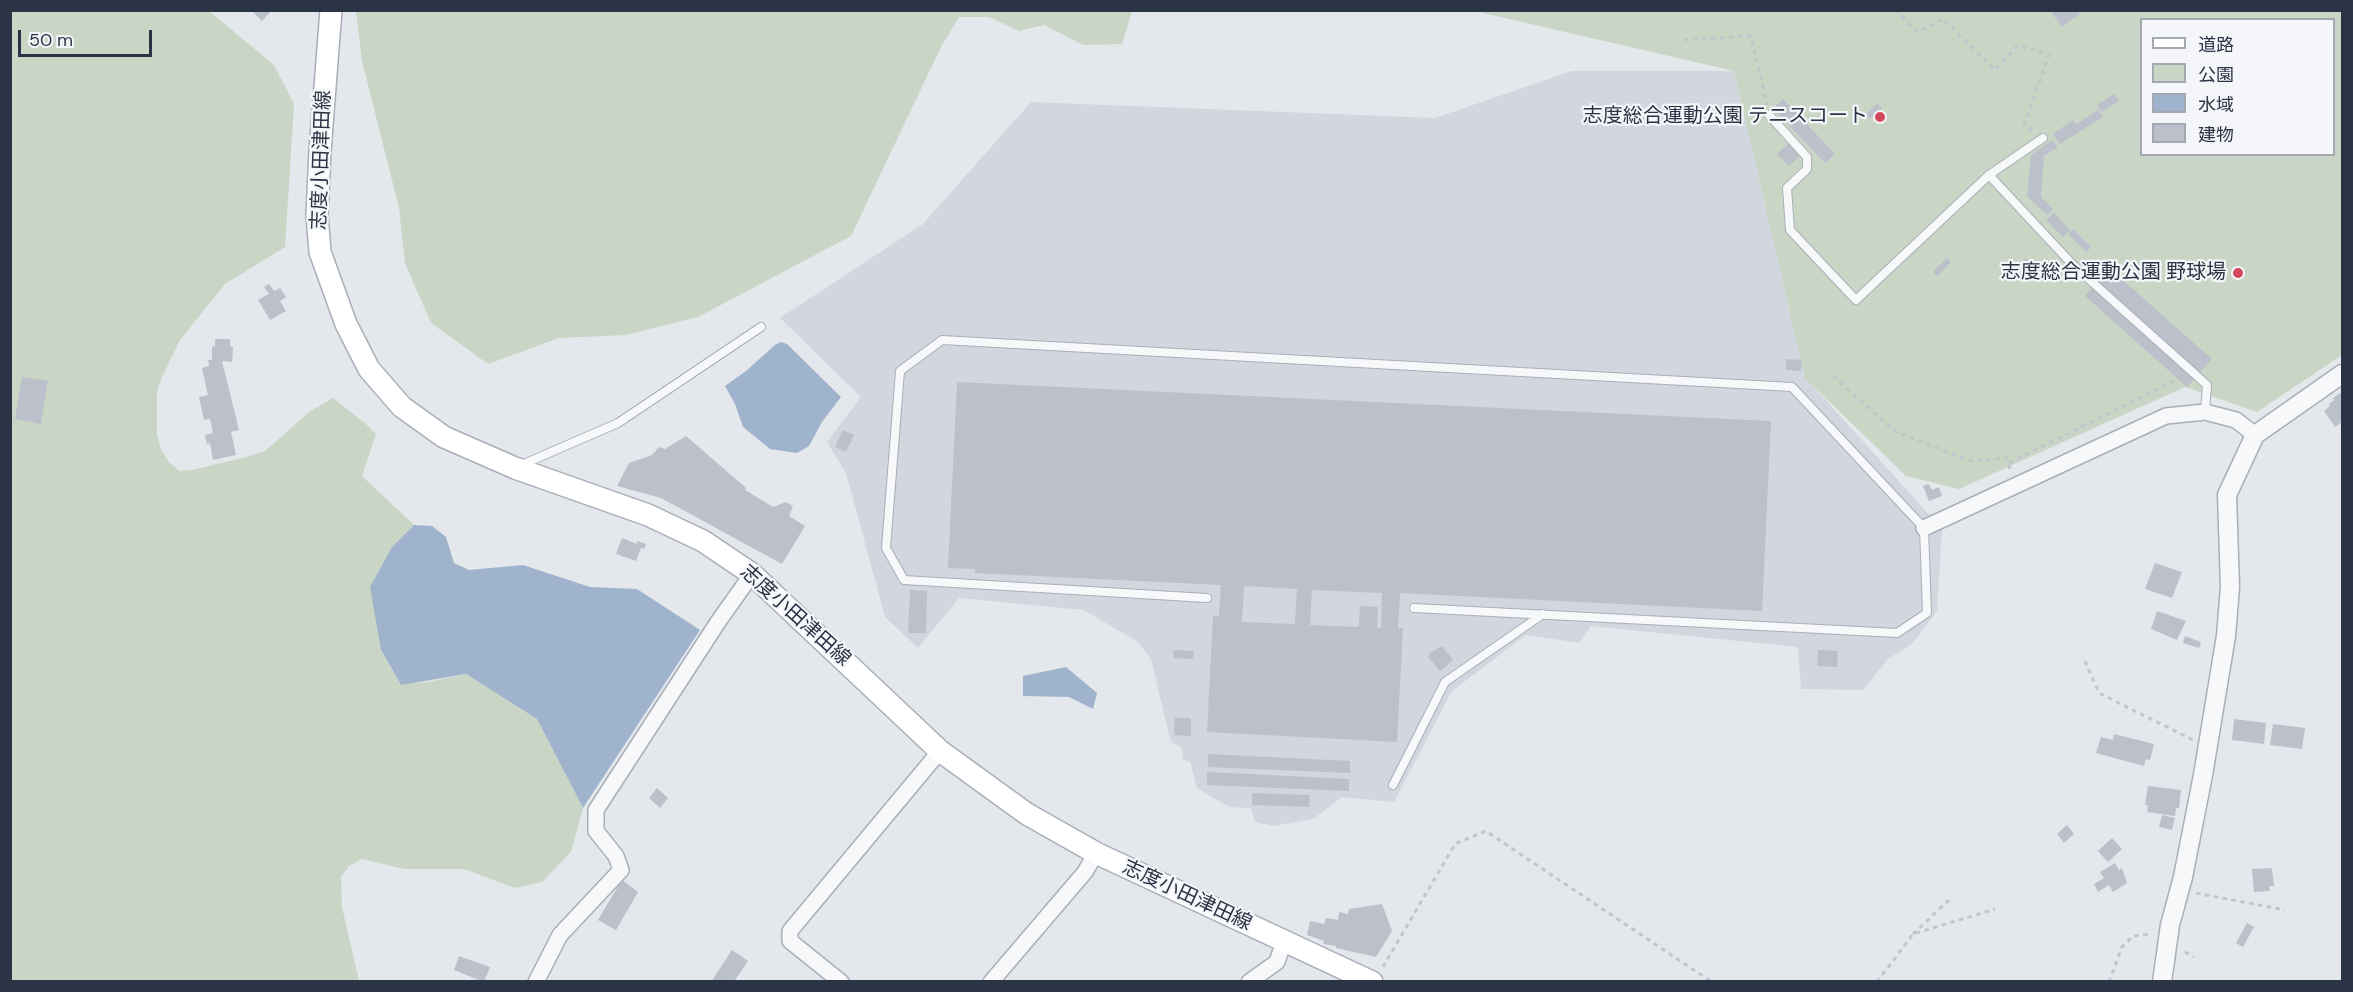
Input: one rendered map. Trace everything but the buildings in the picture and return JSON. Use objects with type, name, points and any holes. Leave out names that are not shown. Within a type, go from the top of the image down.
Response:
[{"type":"main road","name":"志度小田津田線","points":[[331,10],[317,215],[320,252],[346,324],[369,369],[402,407],[444,437],[515,468],[648,515],[703,541],[752,574],[940,751],[1027,814],[1096,853],[1284,941],[1376,977]]},
{"type":"street","points":[[2162,981],[2169,932],[2180,890],[2208,747],[2226,636],[2230,587],[2227,495],[2255,435],[2343,374]]},
{"type":"street","points":[[1924,528],[2166,416],[2205,412],[2236,420],[2255,435]]},
{"type":"street","points":[[536,981],[560,935],[621,870],[616,856],[596,831],[596,810],[718,622],[752,574]]},
{"type":"street","points":[[841,981],[790,941],[790,931],[940,751]]},
{"type":"street","points":[[991,981],[1085,872],[1096,853]]},
{"type":"street","points":[[1249,981],[1277,962],[1284,941]]},
{"type":"lane","points":[[1769,115],[1807,157],[1807,169],[1787,188],[1790,230],[1856,300],[1989,175],[2043,138]]},
{"type":"lane","points":[[1989,175],[2072,264],[2208,385],[2205,412]]},
{"type":"lane","points":[[515,468],[618,423],[761,327]]},
{"type":"lane","points":[[1207,598],[904,580],[886,548],[900,371],[942,340],[1792,387],[1924,528],[1927,613],[1898,633],[1414,608]]},
{"type":"lane","points":[[1393,785],[1445,682],[1543,614]]},
{"type":"path","points":[[1894,10],[1917,32],[1943,19],[1995,70],[2018,45],[2049,55],[2024,125],[2043,138]]},
{"type":"path","points":[[1684,40],[1751,36],[1769,115]]},
{"type":"path","points":[[1833,376],[1896,432],[1971,460],[2006,458],[2017,486]]},
{"type":"path","points":[[2008,463],[2174,381]]},
{"type":"path","points":[[2085,662],[2099,693],[2208,747]]},
{"type":"path","points":[[1376,977],[1455,844],[1486,831],[1712,981]]},
{"type":"path","points":[[2180,890],[2285,910]]},
{"type":"path","points":[[1877,981],[1913,934],[1949,900]]},
{"type":"path","points":[[1913,934],[1995,909]]},
{"type":"path","points":[[2109,981],[2122,947],[2133,936],[2169,932]]},
{"type":"shaded area","points":[[1572,71],[1734,71],[1805,377],[1942,529],[1937,611],[1912,644],[1888,659],[1863,690],[1801,689],[1798,647],[1591,626],[1579,643],[1526,635],[1452,691],[1394,802],[1342,797],[1313,819],[1274,826],[1255,822],[1251,808],[1229,807],[1197,788],[1190,762],[1183,759],[1182,748],[1171,742],[1151,659],[1138,642],[1084,610],[959,598],[918,648],[885,617],[846,473],[827,442],[861,397],[780,318],[923,224],[1031,102],[1435,118]]},
{"type":"green space","points":[[356,10],[1132,11],[1122,44],[1083,45],[1044,25],[1019,31],[989,17],[959,17],[941,47],[851,236],[698,317],[626,335],[559,338],[488,364],[431,323],[405,263],[399,208],[362,61]]},
{"type":"green space","points":[[10,11],[209,11],[274,65],[294,104],[285,247],[225,284],[180,340],[157,391],[157,435],[161,450],[179,471],[250,456],[265,451],[309,412],[333,398],[367,425],[376,434],[362,476],[414,525],[392,547],[381,650],[400,684],[428,682],[466,674],[537,719],[583,808],[571,852],[542,882],[515,888],[464,869],[404,869],[362,859],[349,866],[341,877],[342,907],[359,981],[11,981]]},
{"type":"green space","points":[[1480,11],[2342,11],[2342,355],[2257,412],[2185,387],[1959,489],[1906,476],[1805,378],[1734,71]]},
{"type":"water","points":[[781,342],[787,344],[841,397],[822,422],[809,446],[797,453],[770,449],[743,427],[735,404],[725,386]]},
{"type":"water","points":[[414,525],[432,526],[446,537],[454,563],[469,570],[523,565],[590,587],[637,589],[700,630],[583,808],[537,719],[466,674],[401,685],[381,650],[370,587],[392,547]]},
{"type":"water","points":[[1066,667],[1097,693],[1093,709],[1069,697],[1023,696],[1023,676]]},
{"type":"place","name":"志度総合運動公園 テニスコート","points":[[1880,117]]},
{"type":"place","name":"志度総合運動公園 野球場","points":[[2238,273]]}]
